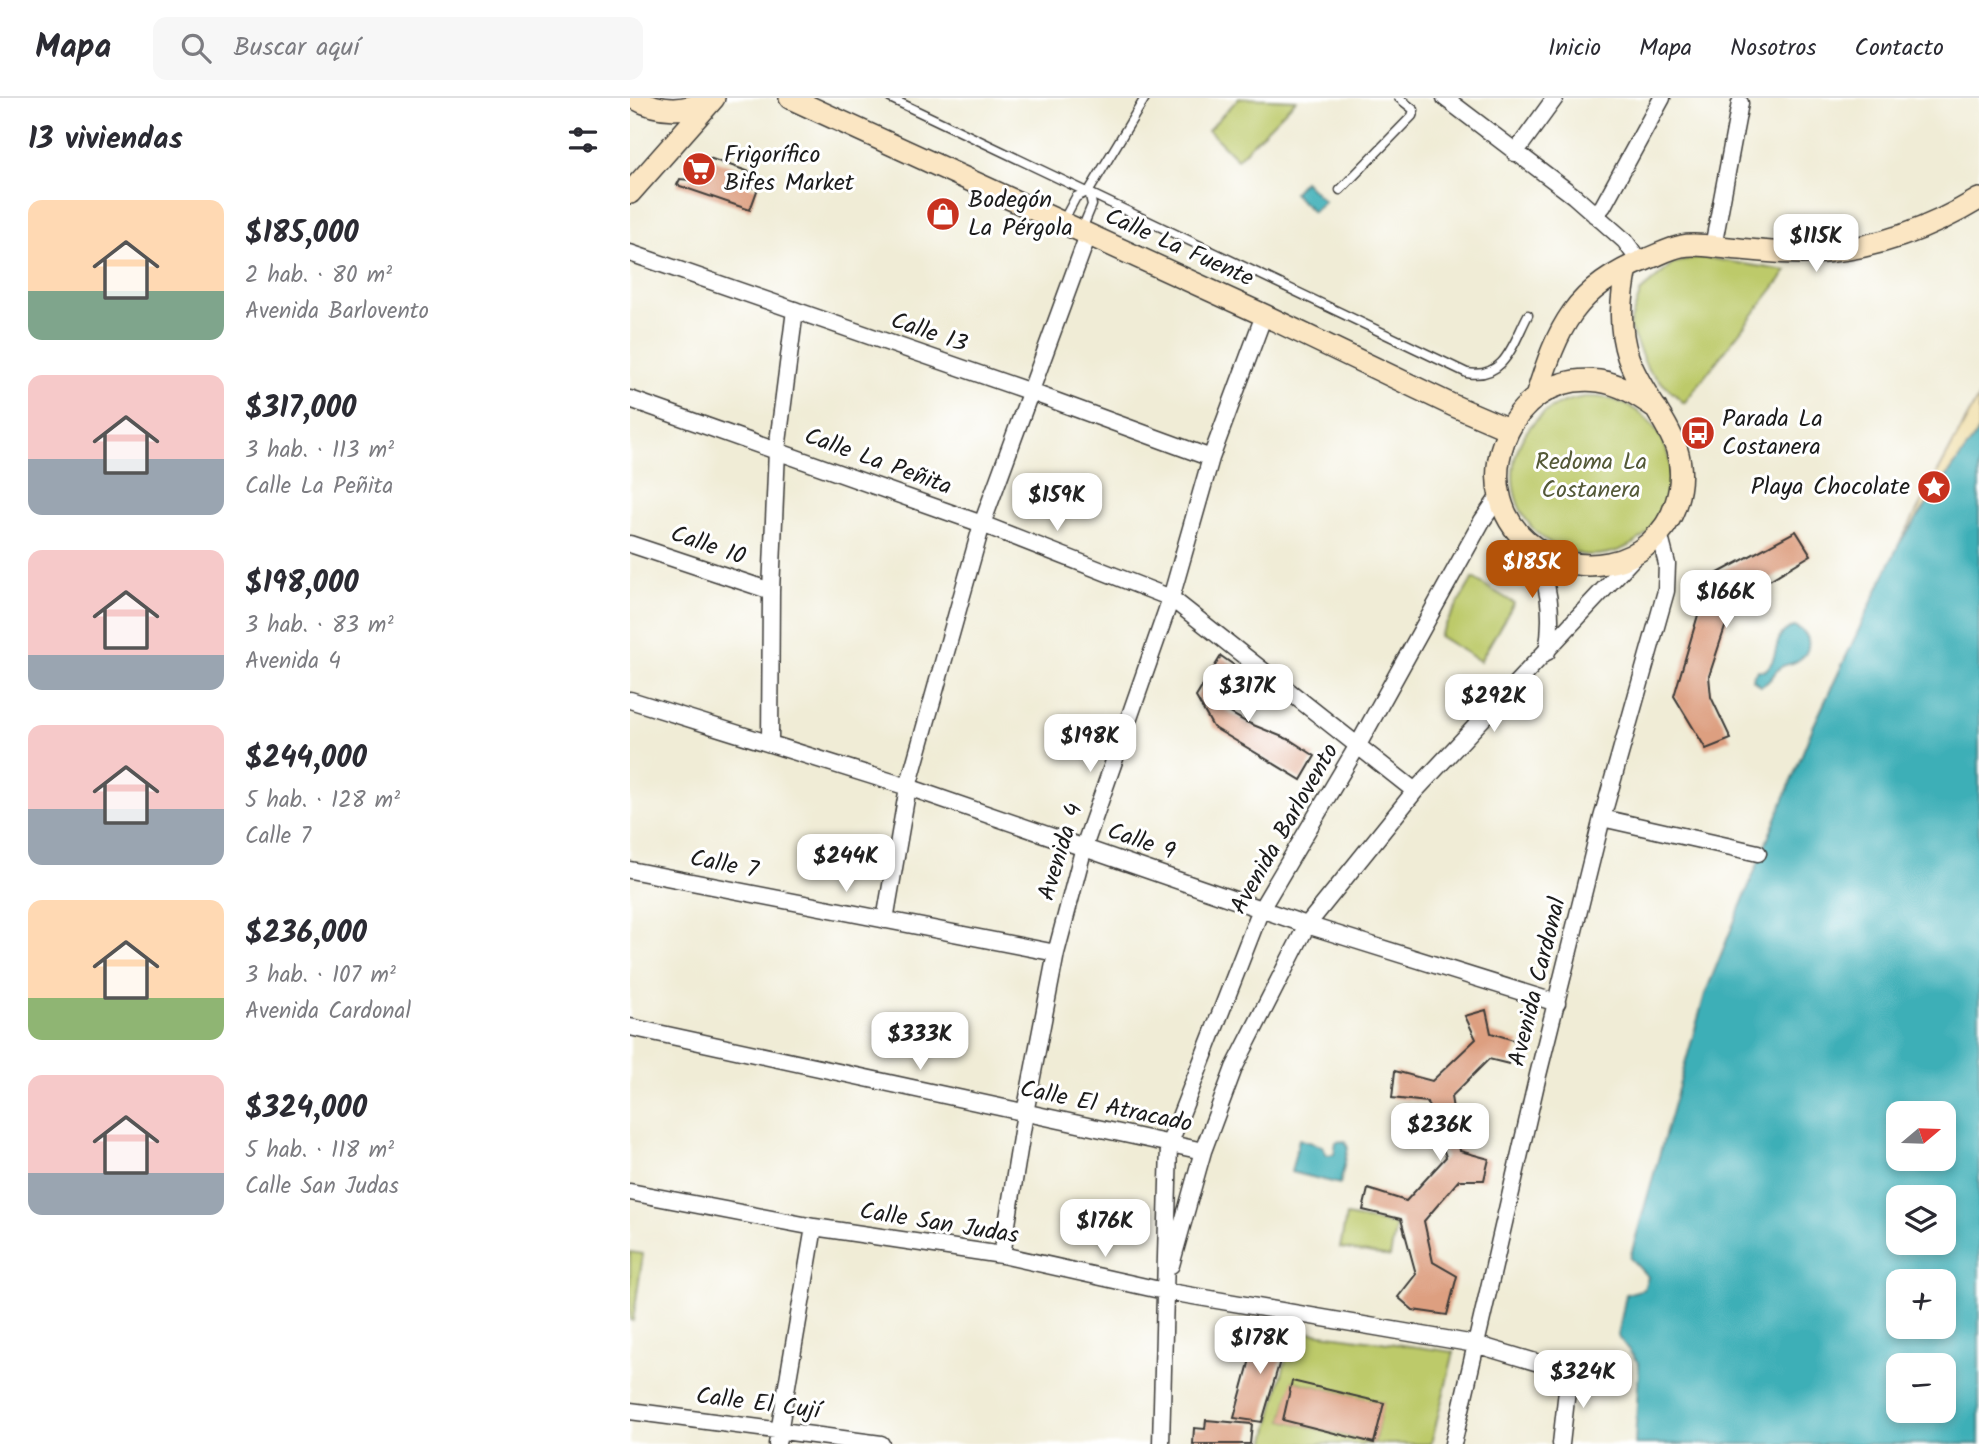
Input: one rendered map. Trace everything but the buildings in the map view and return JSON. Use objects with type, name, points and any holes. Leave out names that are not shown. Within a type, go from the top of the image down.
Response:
[{"type":"main road","points":[[634,98],[657,108],[673,110],[689,108],[712,98]]},
{"type":"main road","points":[[630,193],[712,98]]},
{"type":"main road","name":"Calle La Fuente","points":[[790,98],[1508,429]]},
{"type":"main road","points":[[1536,397],[1563,324],[1582,301],[1610,275],[1682,246],[1791,254],[1825,253],[1862,247],[1917,232],[1979,200]]},
{"type":"main road","points":[[1633,265],[1621,297],[1622,327],[1628,356],[1636,374],[1674,437],[1681,470],[1676,503],[1659,533],[1642,549],[1612,563],[1587,565],[1562,561],[1532,546],[1511,523],[1500,495],[1497,472],[1500,450],[1508,429],[1525,406],[1536,397],[1566,384],[1598,381],[1619,386],[1656,408]]},
{"type":"street","points":[[1445,98],[1574,196],[1625,241],[1633,265]]},
{"type":"street","points":[[1515,153],[1555,98]]},
{"type":"street","points":[[1595,215],[1603,206],[1662,98]]},
{"type":"street","points":[[1713,247],[1740,103]]},
{"type":"street","points":[[884,920],[908,787],[982,524],[1031,392],[1077,230]]},
{"type":"street","name":"Calle 13","points":[[630,253],[1031,392],[1211,458]]},
{"type":"street","points":[[770,743],[771,592],[777,450],[795,310]]},
{"type":"street","name":"Avenida 4","points":[[1002,1255],[1025,1113],[1056,953],[1084,847],[1171,598],[1211,458],[1264,315]]},
{"type":"street","name":"Calle La Peñita","points":[[630,399],[982,524],[1171,598],[1415,791]]},
{"type":"street","name":"Avenida Barlovento","points":[[1161,1444],[1169,1145],[1261,909],[1500,495]]},
{"type":"street","name":"Avenida Cardonal","points":[[1453,1444],[1602,818],[1666,591],[1667,564],[1659,533]]},
{"type":"street","name":"Calle 10","points":[[630,544],[771,592]]},
{"type":"street","points":[[1532,546],[1548,587],[1551,609],[1551,630],[1546,652]]},
{"type":"street","name":"Avenida Barlovento","points":[[1164,1291],[1203,1151],[1234,1068],[1307,925],[1415,791],[1642,549]]},
{"type":"street","name":"Calle 9","points":[[630,700],[908,787],[1307,925],[1557,1003]]},
{"type":"street","points":[[1602,818],[1758,853]]},
{"type":"street","name":"Calle 7","points":[[630,870],[1056,953]]},
{"type":"street","name":"Calle El Atracado","points":[[630,1027],[1203,1151]]},
{"type":"street","name":"Calle San Judas","points":[[630,1192],[814,1227],[1002,1255],[1164,1291],[1475,1344],[1569,1372],[1560,1444]]},
{"type":"street","points":[[778,1437],[814,1227]]},
{"type":"street","name":"Calle El Cují","points":[[630,1411],[778,1437],[881,1444]]},
{"type":"lane","points":[[890,98],[1468,373],[1484,374],[1500,367],[1528,316]]},
{"type":"lane","points":[[1077,230],[1076,197],[1089,191],[1145,98]]},
{"type":"lane","points":[[1340,190],[1412,116],[1410,105],[1399,98]]},
{"type":"lane","points":[[1077,230],[1092,205],[1089,191]]},
{"type":"green space","points":[[1239,98],[1296,100],[1237,159],[1208,130]]},
{"type":"green space","points":[[1702,257],[1787,271],[1684,403],[1648,370],[1629,326],[1641,291],[1674,263]]},
{"type":"green space","name":"Redoma La Costanera","points":[[1592,397],[1622,403],[1648,420],[1665,446],[1671,476],[1665,506],[1648,532],[1622,549],[1592,555],[1562,549],[1536,532],[1519,506],[1513,476],[1519,446],[1536,420],[1562,403]]},
{"type":"green space","points":[[1473,578],[1514,603],[1480,661],[1439,636]]},
{"type":"green space","points":[[1346,1216],[1396,1225],[1390,1257],[1340,1248]]},
{"type":"green space","points":[[630,1252],[643,1254],[633,1321],[630,1320]]},
{"type":"green space","points":[[1293,1330],[1454,1352],[1431,1444],[1265,1444]],"holes":[[[1293,1381],[1383,1403],[1374,1443],[1283,1420]]]},
{"type":"sand","name":"Playa Chocolate","points":[[1979,396],[1979,431],[1899,544]]},
{"type":"water","points":[[1304,181],[1324,201],[1313,212],[1293,193]]},
{"type":"water","points":[[1979,431],[1979,1444],[1635,1444],[1639,1364],[1618,1336],[1626,1294],[1644,1289],[1648,1277],[1630,1258],[1705,994],[1813,727],[1899,544]]},
{"type":"water","points":[[1795,627],[1807,638],[1806,653],[1795,662],[1781,667],[1761,686],[1753,680],[1754,674],[1769,666],[1782,634]]},
{"type":"water","points":[[1299,1139],[1322,1146],[1327,1155],[1334,1154],[1336,1142],[1345,1141],[1348,1148],[1340,1184],[1291,1172]]},
{"type":"place","name":"Frigorífico Bifes Market","points":[[699,169]]},
{"type":"place","name":"Bodegón La Pérgola","points":[[943,214]]},
{"type":"place","name":"Parada La Costanera","points":[[1698,433]]},
{"type":"place","name":"Playa Chocolate","points":[[1934,487]]}]
